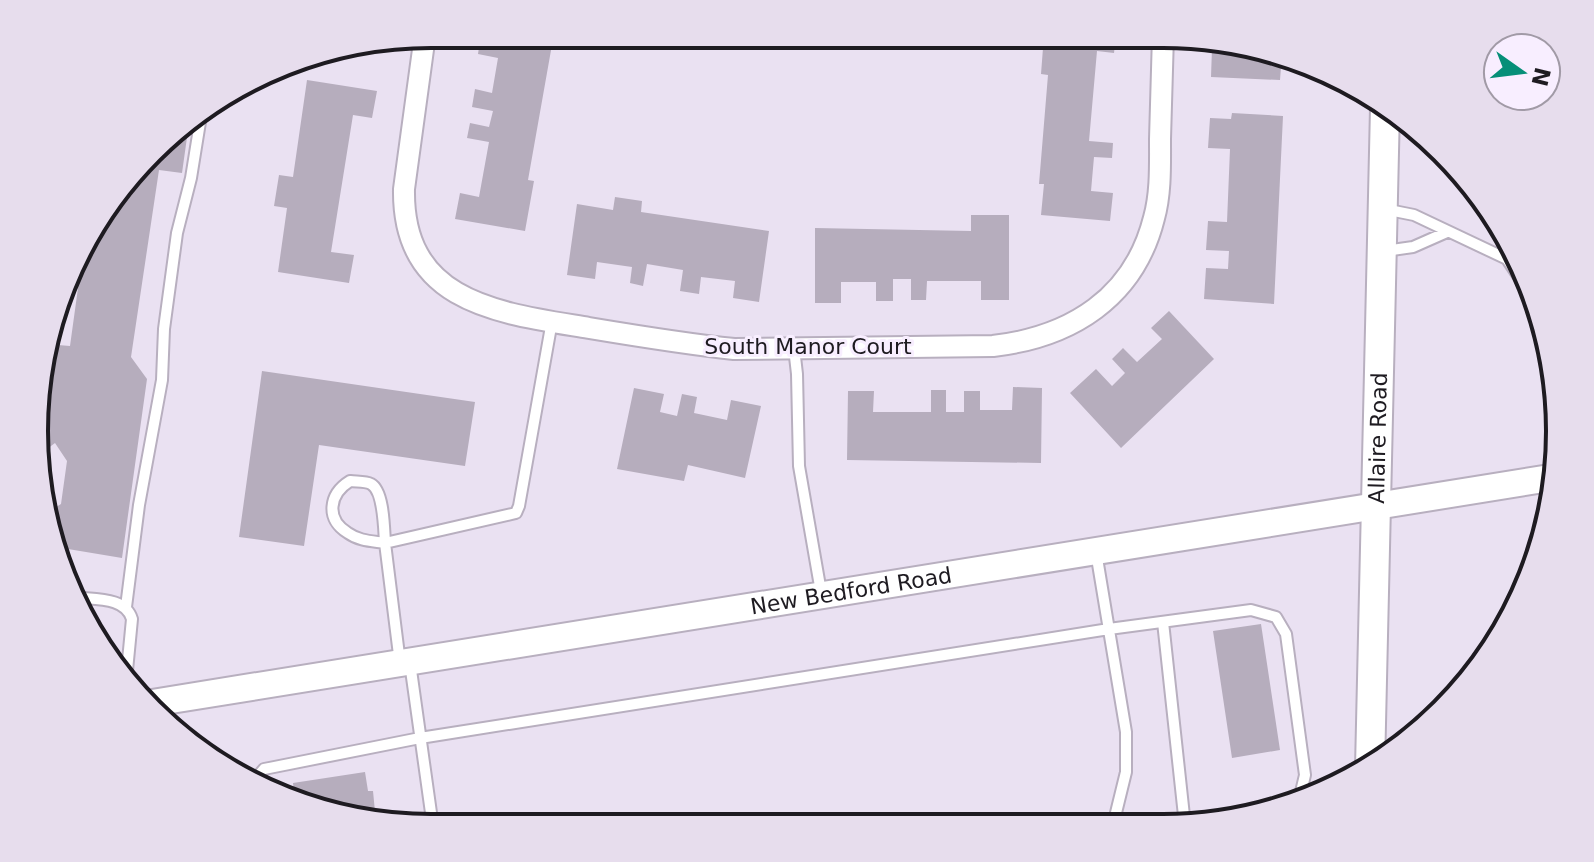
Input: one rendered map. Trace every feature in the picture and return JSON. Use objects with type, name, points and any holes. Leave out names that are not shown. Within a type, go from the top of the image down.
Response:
[{"type":"main road","name":"Allaire Road","points":[[1370,753],[1385,119]]},
{"type":"street","name":"South Manor Court","points":[[423,48],[403,211],[411,240],[426,267],[437,279],[472,302],[506,314],[734,349],[993,346],[1025,343],[1055,334],[1082,319],[1127,276],[1139,257],[1155,216],[1160,182],[1163,48]]},
{"type":"street","name":"New Bedford Road","points":[[160,702],[1543,479]]},
{"type":"lane","points":[[128,665],[132,619],[126,607],[139,505],[162,380],[164,329],[177,233],[191,178],[199,126]]},
{"type":"lane","points":[[1383,209],[1414,215],[1505,258]]},
{"type":"lane","points":[[1382,251],[1413,247],[1447,232]]},
{"type":"lane","points":[[431,814],[385,543],[381,503],[371,484],[350,481],[339,488],[332,505],[335,519],[345,532],[360,540],[385,543],[516,513],[552,321]]},
{"type":"lane","points":[[794,348],[799,466],[821,594]]},
{"type":"lane","points":[[1095,550],[1126,732],[1126,772],[1116,814]]},
{"type":"lane","points":[[86,599],[126,607]]},
{"type":"lane","points":[[260,774],[264,769],[420,738],[1109,629],[1251,610],[1276,617],[1286,634],[1305,775],[1302,788]]},
{"type":"lane","points":[[1163,622],[1184,813]]},
{"type":"building","points":[[479,48],[551,48],[528,180],[534,181],[525,231],[455,219],[460,193],[479,197],[489,142],[467,138],[470,123],[489,127],[493,111],[472,107],[475,89],[492,93],[498,58],[478,54]]},
{"type":"building","points":[[1043,48],[1115,48],[1114,53],[1097,51],[1089,141],[1113,143],[1112,158],[1094,157],[1091,191],[1113,193],[1110,221],[1041,215],[1044,184],[1039,184],[1048,75],[1041,74]]},
{"type":"building","points":[[1212,51],[1281,67],[1280,80],[1211,77]]},
{"type":"building","points":[[307,80],[377,91],[372,118],[353,115],[331,252],[354,255],[349,283],[278,272],[287,208],[274,206],[279,175],[293,177]]},
{"type":"building","points":[[1232,113],[1283,116],[1274,304],[1204,299],[1206,268],[1228,269],[1229,251],[1206,250],[1208,221],[1227,222],[1230,149],[1208,148],[1210,118],[1231,119]]},
{"type":"building","points":[[187,136],[182,173],[159,170],[131,357],[147,379],[122,558],[66,549],[55,507],[61,504],[67,461],[55,443],[49,448],[51,381],[55,356],[59,340],[58,345],[70,346],[77,284],[99,239],[127,198],[160,160]]},
{"type":"building","points":[[615,197],[642,201],[641,212],[769,231],[759,302],[733,298],[735,281],[701,277],[699,294],[680,291],[683,270],[647,264],[643,286],[630,283],[632,267],[597,262],[595,279],[567,275],[577,204],[613,210]]},
{"type":"building","points":[[971,215],[1009,215],[1009,300],[981,300],[981,281],[927,281],[926,300],[911,300],[911,279],[893,279],[893,301],[876,301],[876,282],[841,282],[841,303],[815,303],[815,228],[971,231]]},
{"type":"building","points":[[1169,311],[1214,359],[1121,448],[1070,393],[1096,369],[1112,386],[1125,373],[1112,359],[1123,348],[1137,362],[1162,339],[1151,328]]},
{"type":"building","points":[[262,371],[475,402],[465,466],[319,445],[304,546],[239,537]]},
{"type":"building","points":[[1013,387],[1042,388],[1041,463],[847,460],[848,391],[874,391],[873,412],[931,412],[931,390],[946,390],[946,412],[964,412],[964,391],[980,391],[980,410],[1012,410]]},
{"type":"building","points":[[634,388],[664,394],[660,412],[677,416],[682,394],[697,397],[694,413],[727,420],[731,400],[761,406],[745,478],[688,465],[684,481],[617,469]]},
{"type":"building","points":[[1261,624],[1280,750],[1232,758],[1213,631]]},
{"type":"building","points":[[365,772],[368,791],[373,791],[375,810],[308,794],[294,789],[293,783]]}]
